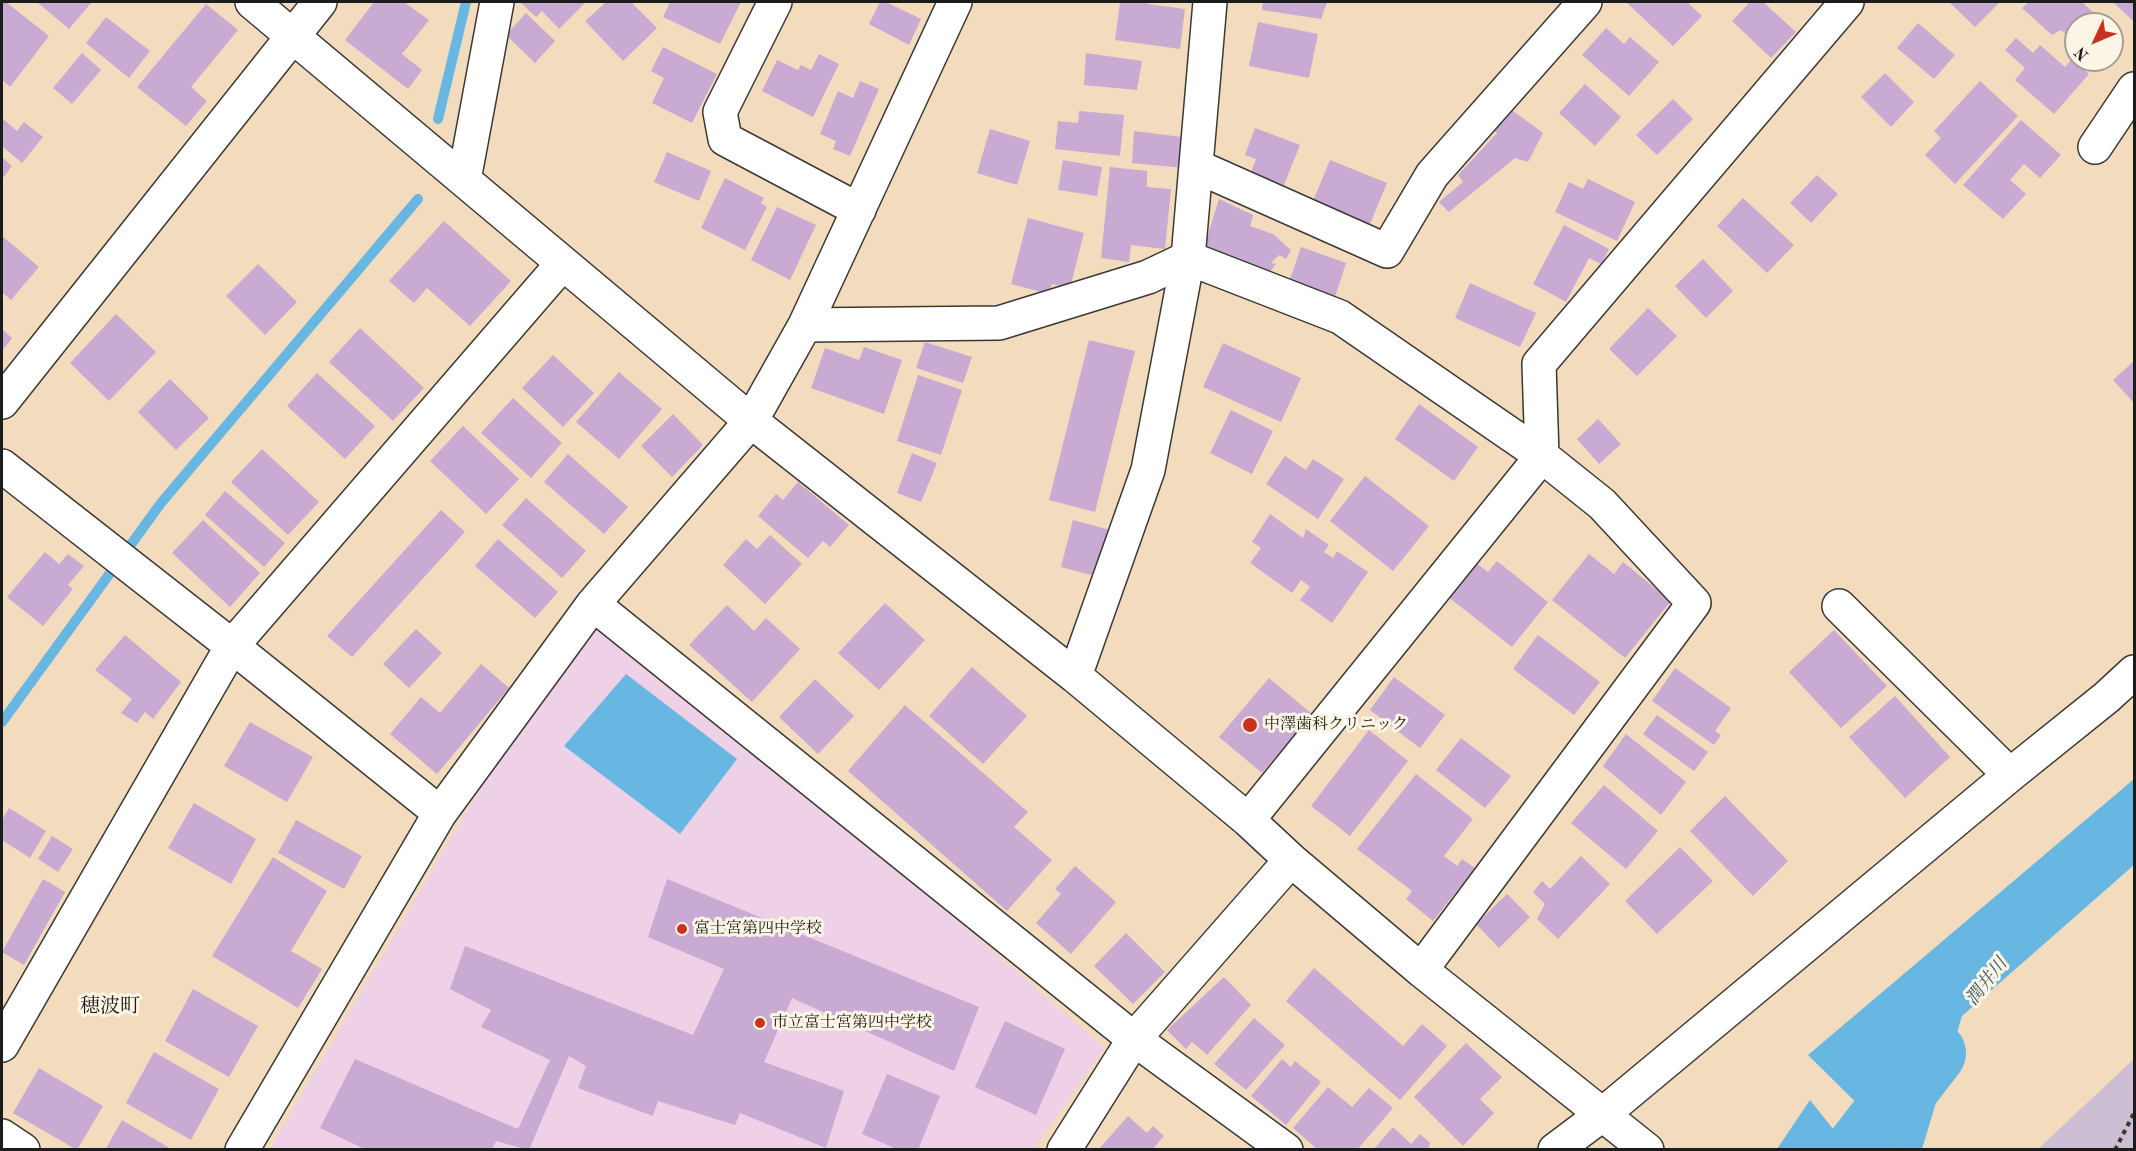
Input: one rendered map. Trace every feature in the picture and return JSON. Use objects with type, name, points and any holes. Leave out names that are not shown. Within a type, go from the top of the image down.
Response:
[{"type":"street","points":[[252,2],[751,421],[1075,676],[1248,820],[1291,860],[1421,970],[1647,1149]]},
{"type":"street","points":[[2,402],[320,2]]},
{"type":"street","points":[[464,180],[497,2]]},
{"type":"street","points":[[775,2],[720,112],[725,139],[859,210]]},
{"type":"street","points":[[242,1149],[440,813],[593,604],[751,421],[805,325],[955,2]]},
{"type":"street","points":[[1075,676],[1148,470],[1188,258],[1210,2]]},
{"type":"street","points":[[1196,165],[1387,251],[1432,175],[1585,2]]},
{"type":"street","points":[[1248,820],[1542,456],[1539,364],[1847,2]]},
{"type":"street","points":[[2095,147],[2134,89]]},
{"type":"street","points":[[805,325],[999,323],[1149,278],[1188,258],[1340,317],[1542,456],[1602,504],[1694,603],[1421,970]]},
{"type":"street","points":[[2,1045],[232,646],[563,263]]},
{"type":"street","points":[[2,466],[440,813]]},
{"type":"street","points":[[593,604],[1134,1039],[1286,1149]]},
{"type":"street","points":[[1839,606],[2010,775]]},
{"type":"street","points":[[1556,1149],[1603,1114],[2107,697],[2134,672]]},
{"type":"street","points":[[1064,1149],[1134,1039],[1291,860]]},
{"type":"street","points":[[2,1136],[23,1149]]},
{"type":"path","points":[[2115,1149],[2134,1113]]},
{"type":"shaded area","name":"富士宮第四中学校","points":[[593,604],[1105,1048],[1034,1149],[269,1150],[468,809]]},
{"type":"shaded area","points":[[2134,1059],[2134,1149],[2038,1149]]},
{"type":"water","points":[[626,674],[737,759],[680,834],[564,746]]},
{"type":"water","points":[[2134,779],[2134,865],[1962,1016],[1922,1149],[1903,1149],[1808,1055]]},
{"type":"water","points":[[1810,1100],[1849,1149],[1777,1149]]},
{"type":"building","points":[[2,2],[6,2],[49,36],[10,87],[2,80]]},
{"type":"building","points":[[37,2],[92,2],[69,29]]},
{"type":"building","points":[[374,2],[404,2],[429,20],[402,54],[422,70],[408,89],[345,40]]},
{"type":"building","points":[[520,2],[586,2],[559,29],[542,11],[536,17]]},
{"type":"building","points":[[606,2],[631,2],[657,28],[623,61],[585,21]]},
{"type":"building","points":[[670,2],[741,2],[720,44],[663,17]]},
{"type":"building","points":[[880,2],[886,2],[921,19],[909,45],[869,24]]},
{"type":"building","points":[[1120,2],[1148,2],[1148,4],[1185,9],[1180,49],[1115,40]]},
{"type":"building","points":[[1263,2],[1327,2],[1321,19],[1262,10]]},
{"type":"building","points":[[1687,2],[1702,16],[1673,46],[1627,3]]},
{"type":"building","points":[[1750,2],[1763,2],[1796,32],[1771,58],[1732,21]]},
{"type":"building","points":[[1949,2],[2000,2],[1975,27]]},
{"type":"building","points":[[2029,2],[2082,2],[2093,12],[2064,12],[2064,33],[2061,30],[2052,35],[2022,8]]},
{"type":"building","points":[[2113,2],[2134,2],[2134,22],[2124,12]]},
{"type":"building","points":[[206,4],[238,30],[191,87],[207,101],[186,126],[137,87]]},
{"type":"building","points":[[526,13],[555,41],[535,63],[506,35]]},
{"type":"building","points":[[106,17],[150,51],[129,78],[86,43]]},
{"type":"building","points":[[1258,22],[1318,34],[1309,78],[1249,66]]},
{"type":"building","points":[[1918,23],[1955,55],[1934,79],[1897,48]]},
{"type":"building","points":[[1606,28],[1624,44],[1630,37],[1659,62],[1629,96],[1582,55]]},
{"type":"building","points":[[2016,38],[2033,53],[2040,45],[2064,66],[2064,72],[2087,72],[2089,74],[2054,114],[2015,80],[2025,68],[2005,50]]},
{"type":"building","points":[[663,47],[717,74],[692,123],[652,103],[664,78],[651,71]]},
{"type":"building","points":[[82,53],[101,70],[72,104],[53,88]]},
{"type":"building","points":[[1086,53],[1142,61],[1137,90],[1084,85]]},
{"type":"building","points":[[819,54],[839,64],[813,117],[762,91],[777,60],[798,70],[801,65],[811,70]]},
{"type":"building","points":[[1885,73],[1914,102],[1891,127],[1861,97]]},
{"type":"building","points":[[860,81],[879,89],[850,156],[833,149],[836,141],[820,134],[838,91],[853,98]]},
{"type":"building","points":[[1980,81],[2018,116],[1955,184],[1925,155],[1941,138],[1934,131]]},
{"type":"building","points":[[1585,84],[1621,117],[1595,146],[1559,113]]},
{"type":"building","points":[[1673,99],[1693,119],[1657,155],[1636,135]]},
{"type":"building","points":[[1509,108],[1543,133],[1528,162],[1515,158],[1449,212],[1439,202],[1463,182],[1458,175],[1497,133],[1492,128]]},
{"type":"building","points":[[1079,111],[1124,115],[1120,156],[1055,149],[1058,121],[1078,123]]},
{"type":"building","points":[[2,118],[17,131],[24,122],[43,137],[22,163],[2,146]]},
{"type":"building","points":[[2021,120],[2061,155],[2040,178],[2024,164],[2010,180],[2026,194],[2003,219],[1963,185]]},
{"type":"building","points":[[1255,128],[1300,145],[1284,185],[1251,172],[1256,159],[1245,155]]},
{"type":"building","points":[[990,129],[1030,141],[1017,185],[977,173]]},
{"type":"building","points":[[1134,131],[1190,138],[1185,168],[1132,163]]},
{"type":"building","points":[[667,152],[711,171],[699,201],[654,182]]},
{"type":"building","points":[[2,157],[12,166],[2,179]]},
{"type":"building","points":[[1063,160],[1102,167],[1097,196],[1058,190]]},
{"type":"building","points":[[1330,160],[1387,183],[1370,224],[1313,201]]},
{"type":"building","points":[[1110,167],[1147,171],[1147,187],[1171,189],[1165,249],[1131,245],[1129,262],[1101,258]]},
{"type":"building","points":[[1817,175],[1838,194],[1811,223],[1790,203]]},
{"type":"building","points":[[725,178],[764,198],[761,203],[767,207],[745,250],[701,228]]},
{"type":"building","points":[[1588,179],[1635,202],[1617,241],[1555,212],[1569,182],[1583,189]]},
{"type":"building","points":[[1743,198],[1794,245],[1767,273],[1717,226]]},
{"type":"building","points":[[1219,199],[1253,215],[1250,226],[1273,234],[1291,250],[1286,259],[1279,255],[1271,263],[1276,264],[1268,274],[1204,247]]},
{"type":"building","points":[[777,207],[816,225],[790,280],[751,260]]},
{"type":"building","points":[[1028,218],[1084,233],[1070,288],[1052,284],[1049,294],[1011,284]]},
{"type":"building","points":[[444,221],[511,281],[470,326],[427,288],[414,303],[389,281]]},
{"type":"building","points":[[1564,225],[1609,249],[1601,264],[1589,258],[1566,302],[1533,284]]},
{"type":"building","points":[[2,236],[39,267],[11,300],[2,292]]},
{"type":"building","points":[[1301,247],[1346,263],[1334,300],[1288,285]]},
{"type":"building","points":[[1703,259],[1733,291],[1706,318],[1675,286]]},
{"type":"building","points":[[258,264],[297,302],[265,335],[226,296]]},
{"type":"building","points":[[1470,283],[1536,313],[1520,347],[1455,318]]},
{"type":"building","points":[[1648,308],[1677,336],[1637,376],[1609,349]]},
{"type":"building","points":[[116,314],[156,352],[109,401],[70,363]]},
{"type":"building","points":[[360,328],[424,388],[393,421],[329,362]]},
{"type":"building","points":[[2,329],[12,338],[2,351]]},
{"type":"building","points":[[1089,340],[1135,351],[1095,512],[1049,500]]},
{"type":"building","points":[[925,342],[972,357],[963,383],[916,368]]},
{"type":"building","points":[[1223,343],[1301,378],[1281,422],[1203,387]]},
{"type":"building","points":[[864,347],[902,360],[884,414],[811,388],[825,348],[859,360]]},
{"type":"building","points":[[553,355],[594,393],[563,427],[522,388]]},
{"type":"building","points":[[2134,361],[2134,403],[2113,380]]},
{"type":"building","points":[[619,372],[662,409],[619,459],[576,422]]},
{"type":"building","points":[[317,373],[375,426],[345,459],[287,406]]},
{"type":"building","points":[[918,375],[962,390],[941,455],[897,441]]},
{"type":"building","points":[[170,379],[209,418],[176,450],[138,412]]},
{"type":"building","points":[[513,398],[562,443],[531,478],[481,433]]},
{"type":"building","points":[[1419,404],[1478,447],[1454,481],[1395,439]]},
{"type":"building","points":[[1231,410],[1273,431],[1252,474],[1210,453]]},
{"type":"building","points":[[673,414],[703,445],[672,477],[641,446]]},
{"type":"building","points":[[1598,419],[1621,444],[1599,464],[1577,439]]},
{"type":"building","points":[[463,426],[519,479],[486,514],[430,461]]},
{"type":"building","points":[[262,449],[319,502],[288,535],[231,482]]},
{"type":"building","points":[[912,453],[937,463],[921,502],[897,493]]},
{"type":"building","points":[[568,454],[628,507],[604,534],[544,482]]},
{"type":"building","points":[[1285,456],[1306,470],[1313,459],[1344,479],[1318,519],[1266,484]]},
{"type":"building","points":[[1365,476],[1429,526],[1393,571],[1330,521]]},
{"type":"building","points":[[798,482],[849,525],[830,547],[823,541],[808,558],[758,516],[776,494],[783,500]]},
{"type":"building","points":[[225,491],[285,543],[264,567],[205,515]]},
{"type":"building","points":[[526,498],[586,551],[562,578],[502,525]]},
{"type":"building","points":[[441,510],[465,532],[352,657],[327,636]]},
{"type":"building","points":[[1270,514],[1303,538],[1306,529],[1329,545],[1324,552],[1333,558],[1337,551],[1368,572],[1332,623],[1300,600],[1310,587],[1301,580],[1292,593],[1250,563],[1261,548],[1252,542]]},
{"type":"building","points":[[203,520],[260,573],[230,607],[172,553]]},
{"type":"building","points":[[1073,520],[1118,532],[1106,579],[1061,567]]},
{"type":"building","points":[[770,535],[802,564],[765,604],[723,565],[746,539],[757,549]]},
{"type":"building","points":[[498,539],[558,592],[535,618],[475,566]]},
{"type":"building","points":[[45,552],[59,564],[68,554],[84,566],[68,585],[73,589],[43,626],[7,597]]},
{"type":"building","points":[[1589,554],[1614,574],[1623,562],[1671,601],[1625,658],[1552,600]]},
{"type":"building","points":[[1497,561],[1548,602],[1512,647],[1447,596],[1475,562],[1488,572]]},
{"type":"building","points":[[885,603],[925,640],[879,690],[838,653]]},
{"type":"building","points":[[727,605],[754,631],[766,618],[800,649],[752,702],[689,645]]},
{"type":"building","points":[[416,629],[442,653],[409,688],[383,664]]},
{"type":"building","points":[[1834,630],[1887,686],[1841,728],[1789,672]]},
{"type":"building","points":[[125,635],[181,682],[153,719],[145,712],[137,723],[121,713],[132,699],[95,670]]},
{"type":"building","points":[[1538,635],[1600,682],[1574,715],[1513,669]]},
{"type":"building","points":[[481,664],[509,688],[437,774],[390,734],[421,697],[440,713]]},
{"type":"building","points":[[972,667],[1027,716],[983,764],[929,716]]},
{"type":"building","points":[[1675,668],[1731,708],[1715,731],[1721,735],[1714,745],[1652,701]]},
{"type":"building","points":[[1394,677],[1445,715],[1420,748],[1370,710]]},
{"type":"building","points":[[1269,678],[1312,714],[1262,773],[1219,737]]},
{"type":"building","points":[[815,679],[854,716],[818,754],[779,717]]},
{"type":"building","points":[[1895,696],[1950,757],[1905,798],[1849,737]]},
{"type":"building","points":[[905,705],[1028,812],[1014,827],[1052,860],[1007,911],[848,771]]},
{"type":"building","points":[[1657,715],[1708,752],[1694,771],[1643,734]]},
{"type":"building","points":[[250,722],[313,757],[287,802],[224,766]]},
{"type":"building","points":[[1369,730],[1408,761],[1350,836],[1311,806]]},
{"type":"building","points":[[1626,734],[1686,782],[1661,815],[1603,766]]},
{"type":"building","points":[[1461,738],[1511,776],[1485,808],[1436,770]]},
{"type":"building","points":[[1416,774],[1473,819],[1444,856],[1457,866],[1462,859],[1475,868],[1433,921],[1406,899],[1412,891],[1357,849]]},
{"type":"building","points":[[1604,785],[1658,831],[1626,869],[1571,823]]},
{"type":"building","points":[[1725,796],[1788,861],[1753,896],[1690,831]]},
{"type":"building","points":[[194,803],[256,839],[231,884],[168,848]]},
{"type":"building","points":[[9,808],[46,831],[30,858],[2,840],[2,820]]},
{"type":"building","points":[[296,820],[362,856],[344,889],[278,853]]},
{"type":"building","points":[[52,836],[73,849],[58,872],[38,859]]},
{"type":"building","points":[[1680,847],[1713,881],[1657,934],[1625,901]]},
{"type":"building","points":[[1581,856],[1610,884],[1558,939],[1537,919],[1545,904],[1533,892],[1542,881],[1550,889]]},
{"type":"building","points":[[273,857],[327,891],[291,951],[322,969],[298,1008],[212,956]]},
{"type":"building","points":[[1075,866],[1116,902],[1071,954],[1036,923],[1061,894],[1055,889]]},
{"type":"building","points":[[43,879],[65,892],[24,965],[2,952]]},
{"type":"building","points":[[667,879],[979,1007],[954,1071],[792,998],[764,1062],[844,1091],[826,1148],[740,1113],[735,1125],[658,1101],[653,1116],[578,1088],[586,1066],[569,1056],[529,1150],[496,1141],[492,1150],[367,1150],[320,1128],[355,1059],[518,1129],[550,1060],[481,1027],[491,1010],[450,989],[465,946],[693,1035],[724,969],[648,937]]},
{"type":"building","points":[[1507,894],[1530,917],[1499,948],[1476,924]]},
{"type":"building","points":[[1126,933],[1165,972],[1133,1004],[1094,966]]},
{"type":"building","points":[[1314,968],[1403,1046],[1422,1024],[1447,1046],[1400,1100],[1286,1001]]},
{"type":"building","points":[[1224,977],[1251,1005],[1207,1055],[1192,1042],[1186,1049],[1167,1030]]},
{"type":"building","points":[[193,989],[258,1026],[229,1077],[165,1041]]},
{"type":"building","points":[[1254,1018],[1285,1045],[1246,1090],[1214,1064]]},
{"type":"building","points":[[1005,1021],[1065,1049],[1036,1115],[975,1087]]},
{"type":"building","points":[[1466,1043],[1502,1077],[1480,1099],[1494,1113],[1463,1146],[1414,1097]]},
{"type":"building","points":[[154,1052],[219,1089],[191,1140],[126,1103]]},
{"type":"building","points":[[1282,1059],[1291,1067],[1295,1061],[1321,1082],[1286,1125],[1251,1096]]},
{"type":"building","points":[[39,1068],[103,1106],[77,1150],[13,1113]]},
{"type":"building","points":[[887,1074],[940,1096],[918,1150],[899,1150],[862,1134]]},
{"type":"building","points":[[1328,1087],[1352,1107],[1369,1088],[1393,1108],[1357,1150],[1318,1150],[1293,1128]]},
{"type":"building","points":[[1128,1116],[1147,1133],[1153,1126],[1164,1136],[1152,1150],[1098,1150]]},
{"type":"building","points":[[122,1120],[173,1150],[105,1150]]},
{"type":"building","points":[[1393,1127],[1411,1144],[1420,1134],[1430,1143],[1428,1150],[1373,1150]]},
{"type":"waterway","points":[[438,119],[466,2]]},
{"type":"waterway","points":[[2,722],[161,503],[418,199]]},
{"type":"waterway","name":"潤井川","points":[[1858,1150],[1933,1053]]},
{"type":"place","name":"中澤歯科クリニック","points":[[1250,725]]},
{"type":"place","name":"富士宮第四中学校","points":[[682,929]]},
{"type":"place","name":"市立富士宮第四中学校","points":[[760,1023]]},
{"type":"district","name":"穂波町","points":[[110,1007]]}]
